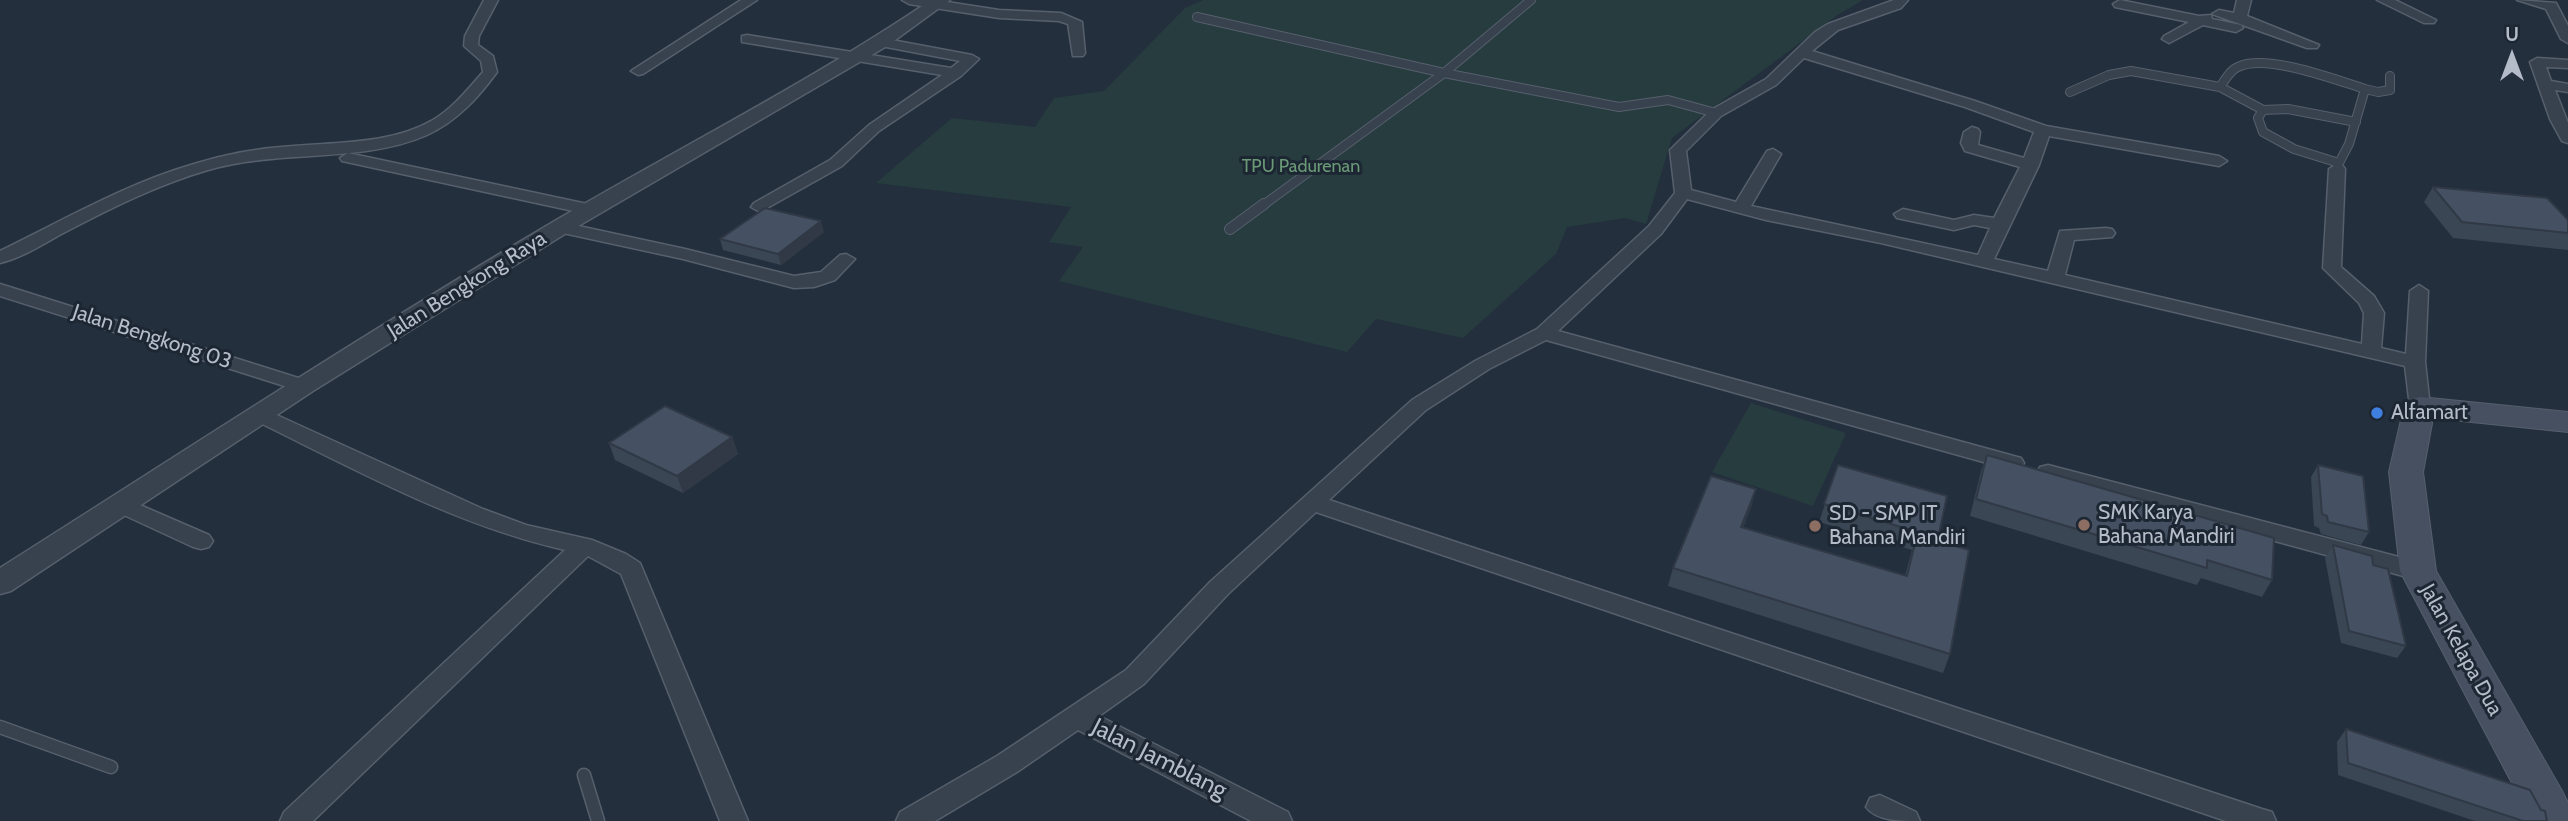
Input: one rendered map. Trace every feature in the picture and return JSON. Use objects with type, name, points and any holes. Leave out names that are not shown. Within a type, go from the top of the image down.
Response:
[{"type":"main road","name":"Jalan Kelapa Dua","points":[[2420,407],[2406,472],[2418,571],[2554,821]]},
{"type":"main road","points":[[2420,407],[2568,422]]},
{"type":"street","points":[[0,258],[158,182],[202,166],[276,152],[383,142],[438,124],[471,96],[490,72],[488,59],[471,46],[472,36],[491,0]]},
{"type":"street","points":[[638,71],[750,0]]},
{"type":"street","points":[[909,0],[939,2],[999,14],[1061,17],[1075,22],[1078,53]]},
{"type":"street","points":[[910,821],[1007,764],[1135,677],[1219,588],[1419,405],[1482,365],[1544,333],[1655,230],[1683,193],[1678,150],[1716,113],[1771,82],[1820,35],[1833,27],[1896,5],[1901,0]]},
{"type":"street","points":[[2159,0],[2208,17]]},
{"type":"street","points":[[2238,23],[2244,0]]},
{"type":"street","points":[[2384,0],[2428,20]]},
{"type":"street","points":[[2524,0],[2551,6],[2565,24],[2568,39]]},
{"type":"street","name":"Jalan Bengkong Raya","points":[[5,574],[560,228],[881,42],[939,2]]},
{"type":"street","points":[[2120,4],[2238,23],[2312,45]]},
{"type":"street","points":[[2169,39],[2208,17]]},
{"type":"street","points":[[747,39],[956,73]]},
{"type":"street","points":[[760,207],[836,163],[874,128],[956,73],[972,59],[881,42]]},
{"type":"street","points":[[1804,52],[2043,130],[2219,161]]},
{"type":"street","points":[[2568,64],[2537,62],[2544,84],[2563,120],[2568,138]]},
{"type":"street","points":[[2544,84],[2568,88]]},
{"type":"street","points":[[1984,262],[1998,225],[2031,164],[2043,130]]},
{"type":"street","points":[[1972,132],[1969,143],[1971,148],[2031,164]]},
{"type":"street","points":[[1741,208],[1773,154]]},
{"type":"street","points":[[348,158],[592,210]]},
{"type":"street","points":[[2338,166],[2332,268],[2367,300],[2374,313],[2371,350]]},
{"type":"street","points":[[1683,193],[2415,362]]},
{"type":"street","points":[[1903,214],[1954,225],[1973,220],[1998,225]]},
{"type":"street","points":[[560,228],[685,254],[794,282],[814,281],[828,276],[846,259]]},
{"type":"street","points":[[2055,279],[2066,236],[2106,233]]},
{"type":"street","name":"Jalan Bengkong 03","points":[[0,290],[304,386]]},
{"type":"street","points":[[2419,291],[2415,362],[2420,407]]},
{"type":"street","points":[[1544,333],[2096,486],[2418,571]]},
{"type":"street","points":[[259,414],[453,506],[532,536],[584,546],[615,556],[631,569],[734,821]]},
{"type":"street","points":[[1311,502],[2262,821]]},
{"type":"street","points":[[119,504],[201,541]]},
{"type":"street","points":[[294,821],[584,546]]},
{"type":"street","name":"Jalan Jamblang","points":[[1077,717],[1278,821]]},
{"type":"street","points":[[1880,807],[1906,821]]},
{"type":"lane","points":[[1230,229],[1444,73],[1531,0]]},
{"type":"lane","points":[[1197,17],[1444,73],[1619,107],[1669,100],[1716,113]]},
{"type":"lane","points":[[2220,87],[2233,70],[2252,64],[2289,69],[2378,92],[2390,90],[2390,76]]},
{"type":"lane","points":[[2070,92],[2109,75],[2131,71],[2220,87],[2263,110],[2288,108],[2356,122]]},
{"type":"lane","points":[[2263,110],[2258,118],[2263,132],[2294,149],[2338,166],[2356,122],[2365,89]]},
{"type":"lane","points":[[0,727],[111,767]]},
{"type":"lane","points":[[584,775],[598,821]]},
{"type":"green space","name":"TPU Padurenan","points":[[1203,0],[1863,0],[1836,16],[1672,138],[1646,224],[1625,218],[1567,227],[1556,254],[1463,338],[1376,319],[1347,352],[1059,281],[1083,247],[1049,242],[1071,207],[876,183],[952,118],[1035,127],[1054,98],[1104,91],[1185,8]]},
{"type":"green space","points":[[1751,403],[1846,433],[1813,506],[1712,472]]},
{"type":"building","points":[[2433,187],[2547,198],[2568,220],[2568,233],[2462,222]]},
{"type":"building","points":[[765,208],[821,221],[778,254],[720,239]]},
{"type":"building","points":[[665,406],[732,437],[677,476],[609,443]]},
{"type":"building","points":[[1987,455],[2274,538],[2272,580],[2207,560],[2207,568],[1976,499]]},
{"type":"building","points":[[1838,465],[1947,496],[1938,538],[1824,504]]},
{"type":"building","points":[[2318,465],[2363,476],[2369,532],[2328,522],[2327,516],[2322,514]]},
{"type":"building","points":[[1711,476],[1756,489],[1741,527],[1907,576],[1917,535],[1969,550],[1950,654],[1673,568]]},
{"type":"building","points":[[2333,545],[2372,556],[2373,565],[2388,569],[2406,646],[2349,631]]},
{"type":"building","points":[[2346,729],[2530,790],[2541,810],[2545,811],[2547,821],[2523,821],[2348,763]]},
{"type":"place","name":"Alfamart","points":[[2377,413]]},
{"type":"place","name":"SMK Karya Bahana Mandiri","points":[[2084,525]]},
{"type":"place","name":"SD - SMP IT Bahana Mandiri","points":[[1815,526]]}]
